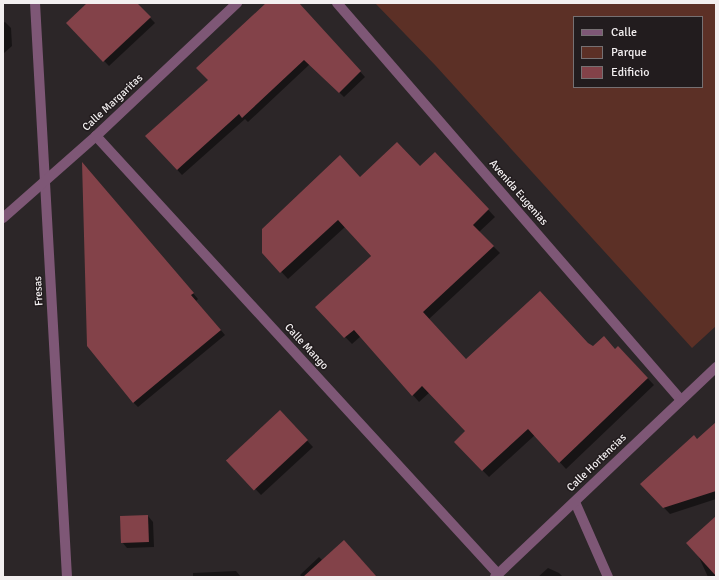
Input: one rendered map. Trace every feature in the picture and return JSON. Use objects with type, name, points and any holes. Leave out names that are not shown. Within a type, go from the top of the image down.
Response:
[{"type":"street","name":"Fresas","points":[[35,3],[67,577]]},
{"type":"street","name":"Calle Margaritas","points":[[3,218],[96,136],[237,3]]},
{"type":"street","name":"Avenida Eugenias","points":[[337,3],[681,400]]},
{"type":"street","name":"Calle Mango","points":[[96,136],[497,576]]},
{"type":"street","name":"Calle Hortencias","points":[[497,576],[716,367]]},
{"type":"street","points":[[575,502],[608,577]]},
{"type":"green space","points":[[375,3],[716,3],[716,326],[692,348],[435,65]]},
{"type":"building","points":[[87,3],[137,3],[151,17],[103,62],[66,23]]},
{"type":"building","points":[[266,3],[299,3],[361,71],[339,93],[304,60],[242,118],[239,114],[177,170],[145,136],[208,80],[196,68]]},
{"type":"building","points":[[397,142],[420,166],[435,152],[489,209],[473,225],[494,246],[423,312],[466,359],[540,291],[588,343],[593,346],[604,336],[615,349],[618,346],[648,378],[559,463],[528,429],[482,471],[454,442],[465,431],[422,386],[412,396],[354,330],[344,338],[315,307],[371,256],[338,220],[280,273],[262,253],[262,229],[340,155],[360,177]]},
{"type":"building","points":[[82,162],[194,293],[191,295],[221,330],[133,403],[87,346]]},
{"type":"building","points":[[280,410],[308,440],[254,490],[226,460]]},
{"type":"building","points":[[716,422],[716,491],[663,508],[640,484],[694,435],[697,439]]},
{"type":"building","points":[[148,515],[149,542],[121,543],[120,516]]},
{"type":"building","points":[[716,516],[716,576],[686,543]]},
{"type":"building","points":[[344,540],[377,577],[303,577]]}]
